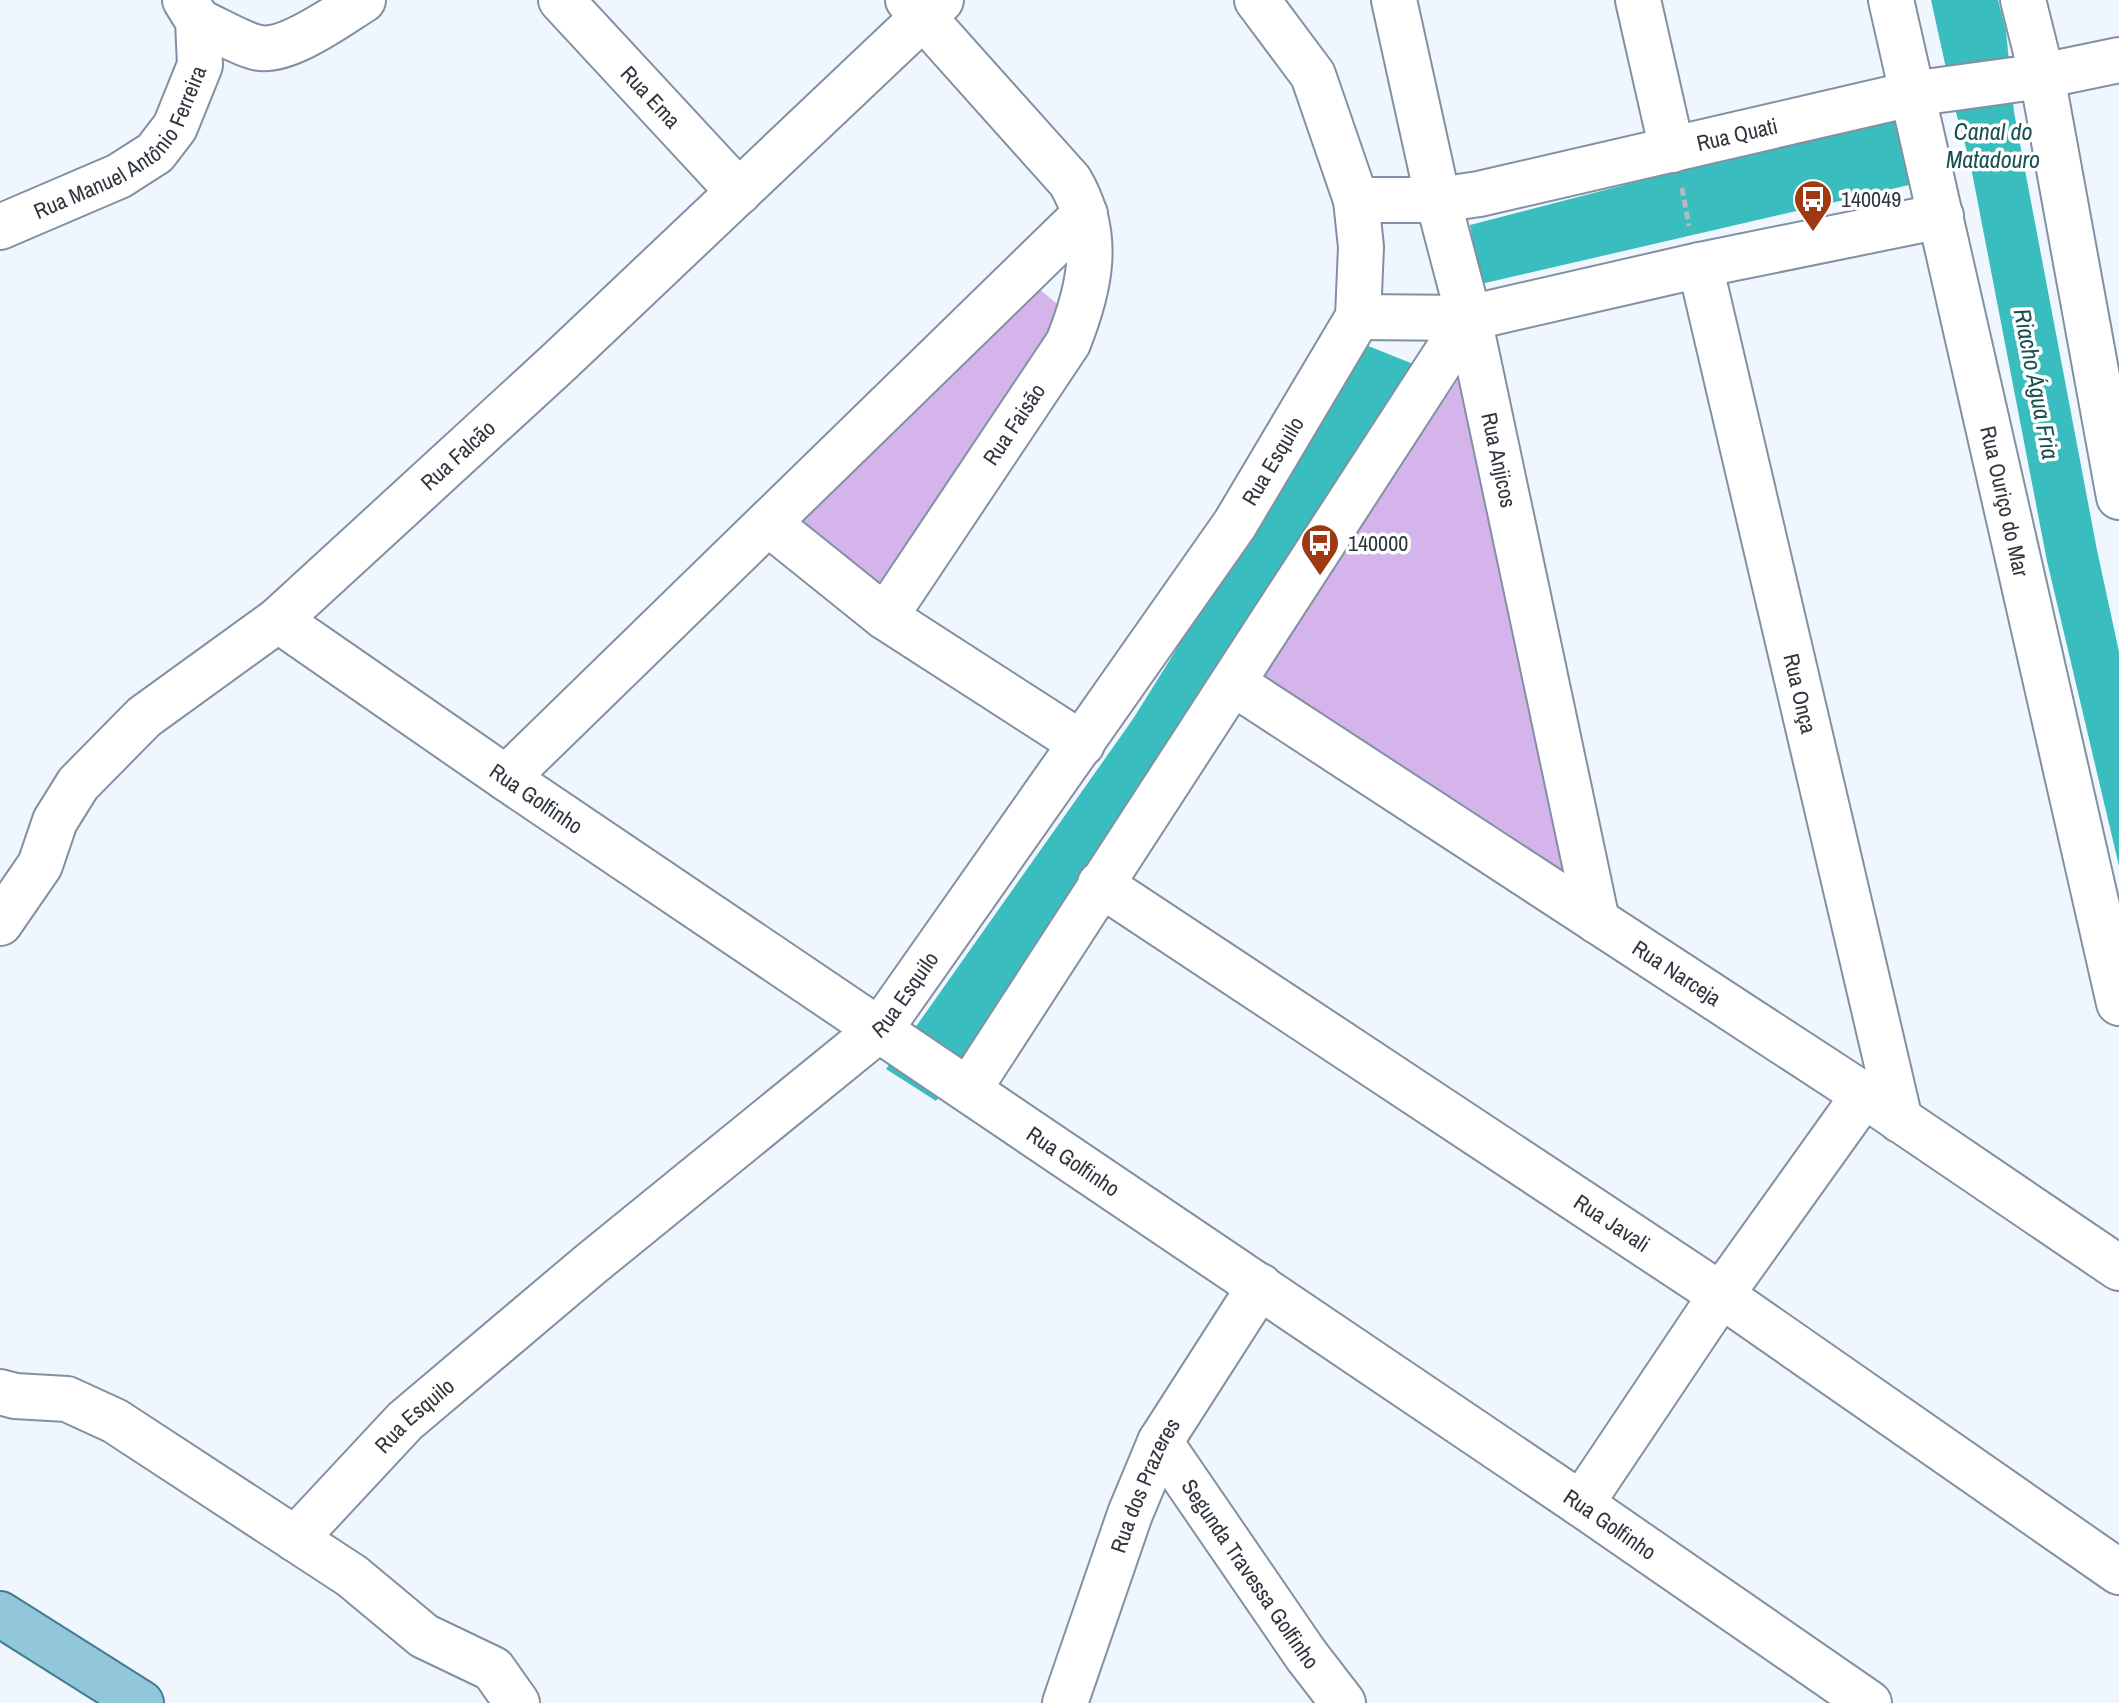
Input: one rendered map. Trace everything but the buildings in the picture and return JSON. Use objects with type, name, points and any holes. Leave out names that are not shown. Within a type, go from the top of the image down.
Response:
[{"type":"main road","points":[[0,1614],[141,1703]]},
{"type":"street","name":"Rua Manuel Antônio Ferreira","points":[[191,11],[255,47],[268,49],[304,36],[363,0]]},
{"type":"street","name":"Rua Ema","points":[[561,0],[739,192]]},
{"type":"street","name":"Rua Esquilo","points":[[295,1539],[405,1421],[592,1263],[885,1031],[1235,524],[1358,317],[1361,247],[1356,200],[1313,75],[1257,0]]},
{"type":"street","name":"Rua Anjicos","points":[[1394,0],[1438,200],[1469,318],[1597,921]]},
{"type":"street","points":[[1638,0],[1676,166]]},
{"type":"street","name":"Rua Ouriço do Mar","points":[[1891,0],[1917,95],[2119,1003]]},
{"type":"street","points":[[2023,0],[2031,77],[2119,497]]},
{"type":"street","name":"Rua Falcão","points":[[0,923],[40,865],[55,821],[78,784],[144,717],[278,620],[739,192],[925,6]]},
{"type":"street","name":"Rua Faisão","points":[[885,617],[1068,343],[1083,306],[1091,240],[1085,214],[1070,181],[925,6]]},
{"type":"street","name":"Rua Manuel Antônio Ferreira","points":[[0,225],[119,176],[155,153],[175,127],[200,65],[191,11]]},
{"type":"street","name":"Rua Quati","points":[[1356,200],[1438,200],[1676,166],[1917,95],[2119,60]]},
{"type":"street","points":[[1358,317],[1469,318],[1696,251],[1938,199]]},
{"type":"street","points":[[506,778],[1085,214]]},
{"type":"street","name":"Rua Onça","points":[[1696,251],[1900,1120]]},
{"type":"street","points":[[963,1085],[1233,683],[1469,318]]},
{"type":"street","points":[[768,523],[885,617],[1082,744]]},
{"type":"street","name":"Rua Golfinho","points":[[278,620],[506,778],[885,1031],[1581,1504],[1869,1703]]},
{"type":"street","name":"Rua Narceja","points":[[1233,683],[1864,1095],[2119,1268]]},
{"type":"street","name":"Rua Javali","points":[[1100,884],[1721,1295],[2119,1572]]},
{"type":"street","points":[[1581,1504],[1721,1295],[1864,1095]]},
{"type":"street","name":"Rua dos Prazeres","points":[[1065,1703],[1130,1514],[1160,1442],[1260,1286]]},
{"type":"street","points":[[0,1392],[15,1396],[67,1399],[115,1421],[352,1576],[424,1636],[493,1669],[517,1703]]},
{"type":"street","name":"Segunda Travessa Golfinho","points":[[1160,1442],[1306,1655],[1343,1703]]},
{"type":"path","points":[[1676,166],[1696,251]]},
{"type":"shaded area","points":[[1039,289],[1066,311],[885,588],[787,523]]},
{"type":"shaded area","points":[[1469,363],[1583,891],[1254,684]]},
{"type":"water","name":"Canal do Matadouro","points":[[1931,0],[1998,0],[2006,31],[2014,112],[2119,652],[2119,866],[2047,561],[1970,162]]},
{"type":"water","points":[[1909,118],[1922,182],[1481,284],[1470,225],[1690,168]]},
{"type":"water","points":[[1366,345],[1423,368],[1042,949],[936,1101],[886,1069],[1133,719]]},
{"type":"place","name":"140049","points":[[1813,233]]},
{"type":"place","name":"140000","points":[[1320,577]]},
{"type":"water label","name":"Riacho Água Fria","points":[[2036,384]]}]
